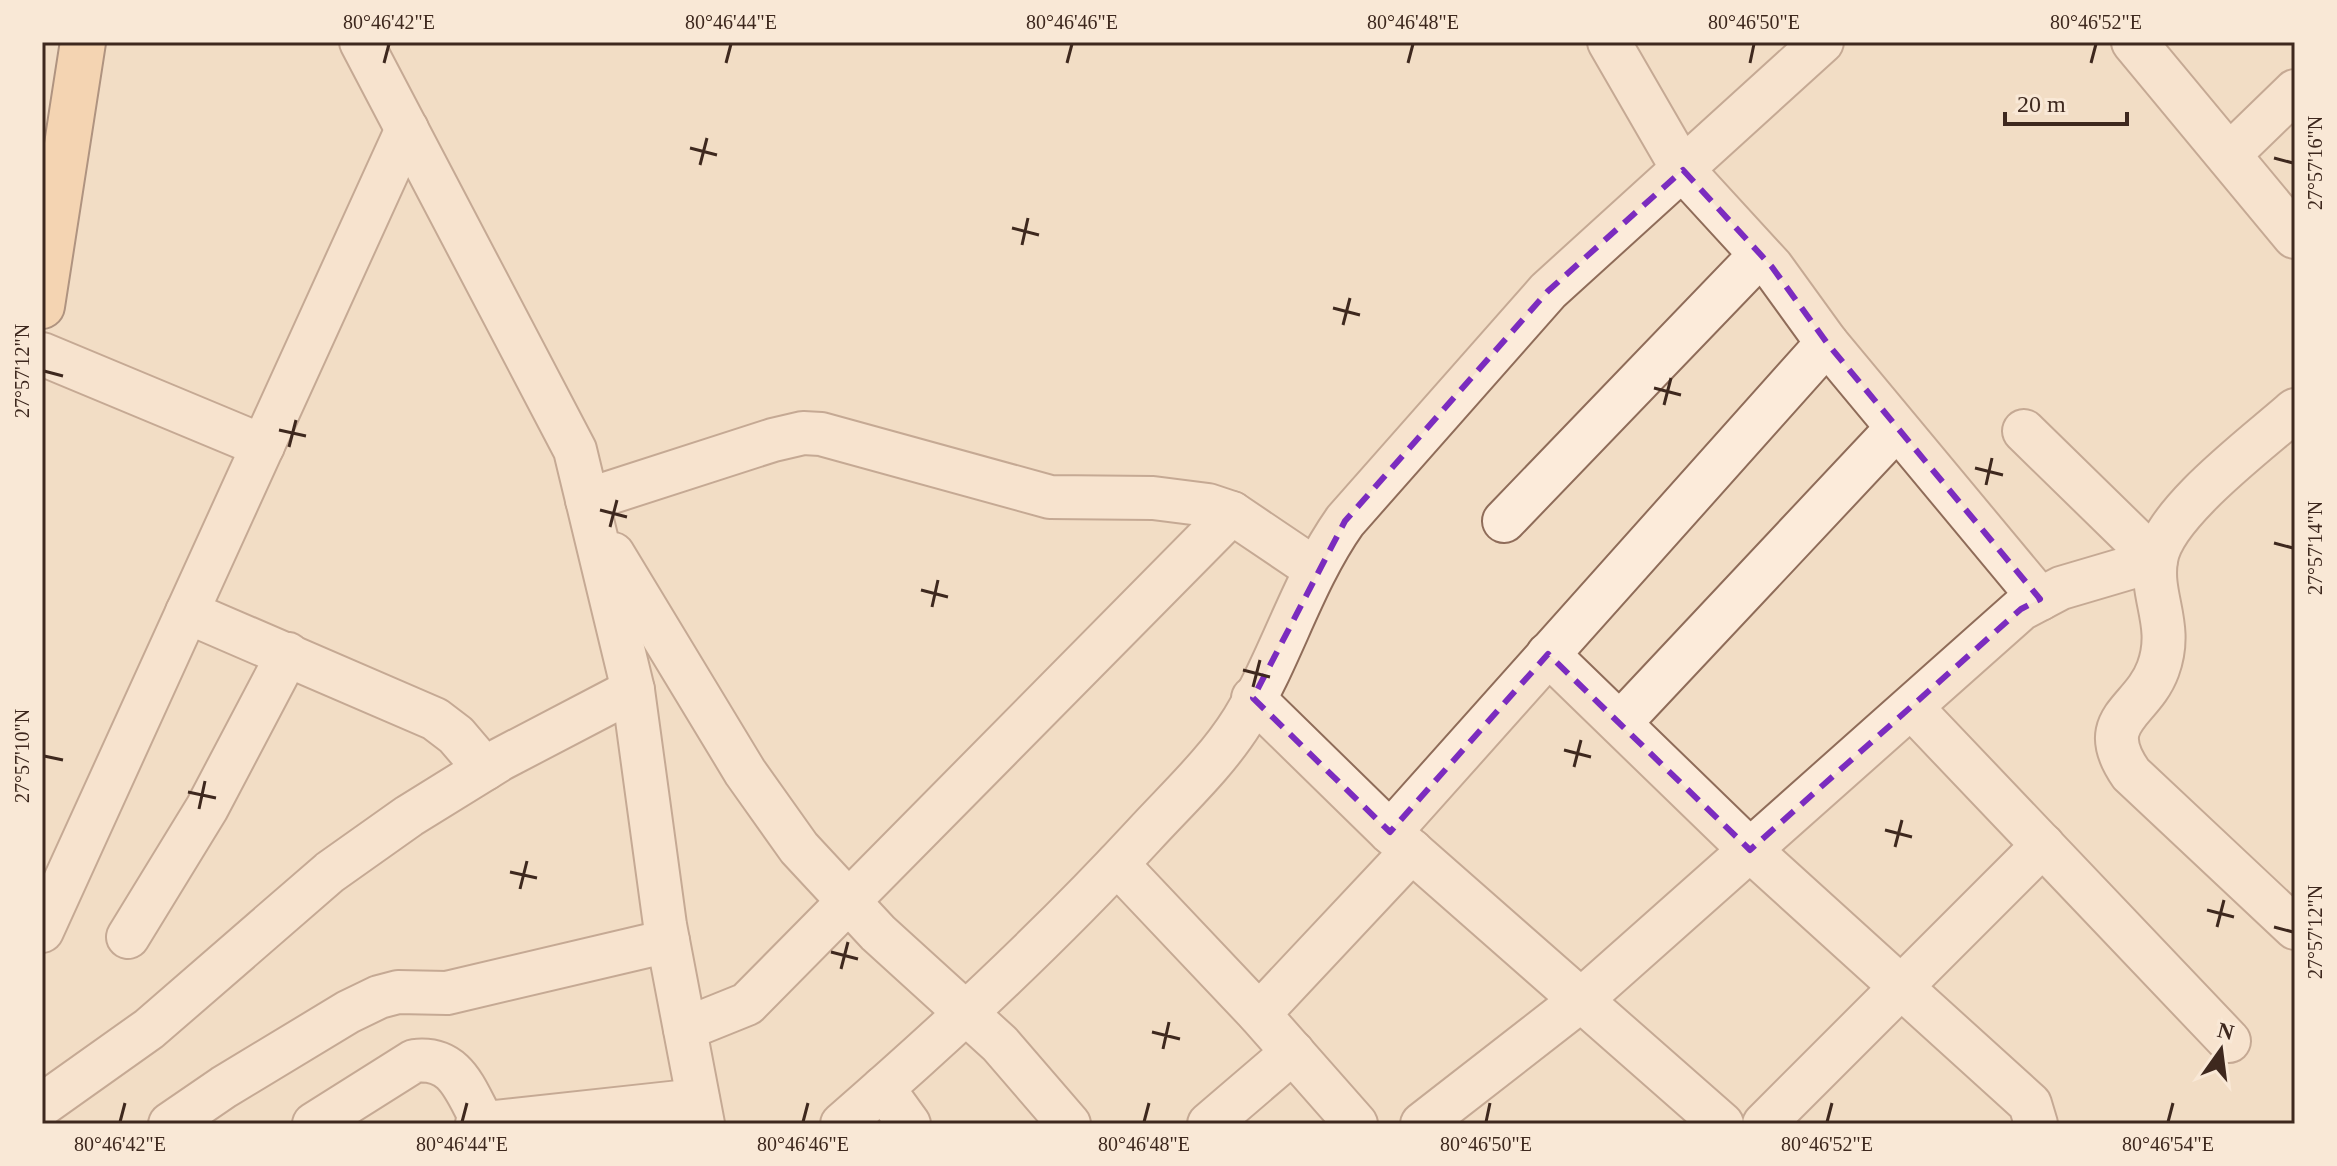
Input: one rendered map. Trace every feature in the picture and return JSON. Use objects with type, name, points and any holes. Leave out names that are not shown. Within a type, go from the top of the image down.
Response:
[{"type":"main road","points":[[42,306],[83,42]]},
{"type":"street","points":[[314,1124],[414,1061],[427,1060],[441,1062],[454,1071],[480,1123],[701,1112],[668,941],[633,690],[575,450],[361,42]]},
{"type":"street","points":[[1609,42],[1683,170],[1760,255],[1896,429],[2040,599]]},
{"type":"street","points":[[842,1124],[968,1015],[1117,864],[1223,746],[1253,698],[1315,569],[1345,521],[1548,291],[1822,42]]},
{"type":"street","points":[[2134,42],[2295,236]]},
{"type":"street","points":[[2228,156],[2295,91]]},
{"type":"street","points":[[42,931],[407,129]]},
{"type":"street","points":[[1504,521],[1760,255]]},
{"type":"street","points":[[1259,1014],[1401,841],[1548,654],[1827,343]]},
{"type":"street","points":[[42,354],[263,446]]},
{"type":"street","points":[[2295,410],[2184,509],[2165,535],[2156,560],[2156,581],[2165,624],[2163,649],[2157,671],[2126,711],[2116,732],[2118,754],[2131,774],[2295,928]]},
{"type":"street","points":[[1620,723],[1896,429]]},
{"type":"street","points":[[2024,431],[2156,560]]},
{"type":"street","points":[[589,510],[803,433],[850,440],[1050,497],[1182,500],[1232,513],[1315,569]]},
{"type":"street","points":[[589,510],[745,772],[799,848],[849,901],[1000,1044],[1069,1124]]},
{"type":"street","points":[[685,1029],[747,1004],[1232,513]]},
{"type":"street","points":[[1422,1124],[1580,1001],[2021,609],[2061,588],[2156,560]]},
{"type":"street","points":[[187,612],[435,719],[456,735],[485,769]]},
{"type":"street","points":[[128,937],[207,808],[288,654]]},
{"type":"street","points":[[1548,654],[1750,850],[2030,1104],[2036,1124]]},
{"type":"street","points":[[42,1105],[149,1029],[330,872],[409,816],[485,769],[633,690]]},
{"type":"street","points":[[1253,698],[1401,841],[1722,1124]]},
{"type":"street","points":[[1912,708],[2229,1041]]},
{"type":"street","points":[[1764,1124],[2043,845]]},
{"type":"street","points":[[1117,864],[1259,1014],[1356,1124]]},
{"type":"street","points":[[170,1124],[237,1079],[379,997],[398,992],[447,993],[668,941]]},
{"type":"street","points":[[1209,1124],[1293,1052]]},
{"type":"street","points":[[883,1088],[909,1124]]},
{"type":"highlighted area","points":[[1683,170],[1772,267],[1827,343],[2040,599],[2021,609],[1750,850],[1548,654],[1390,832],[1253,698],[1345,521],[1548,291]]}]
